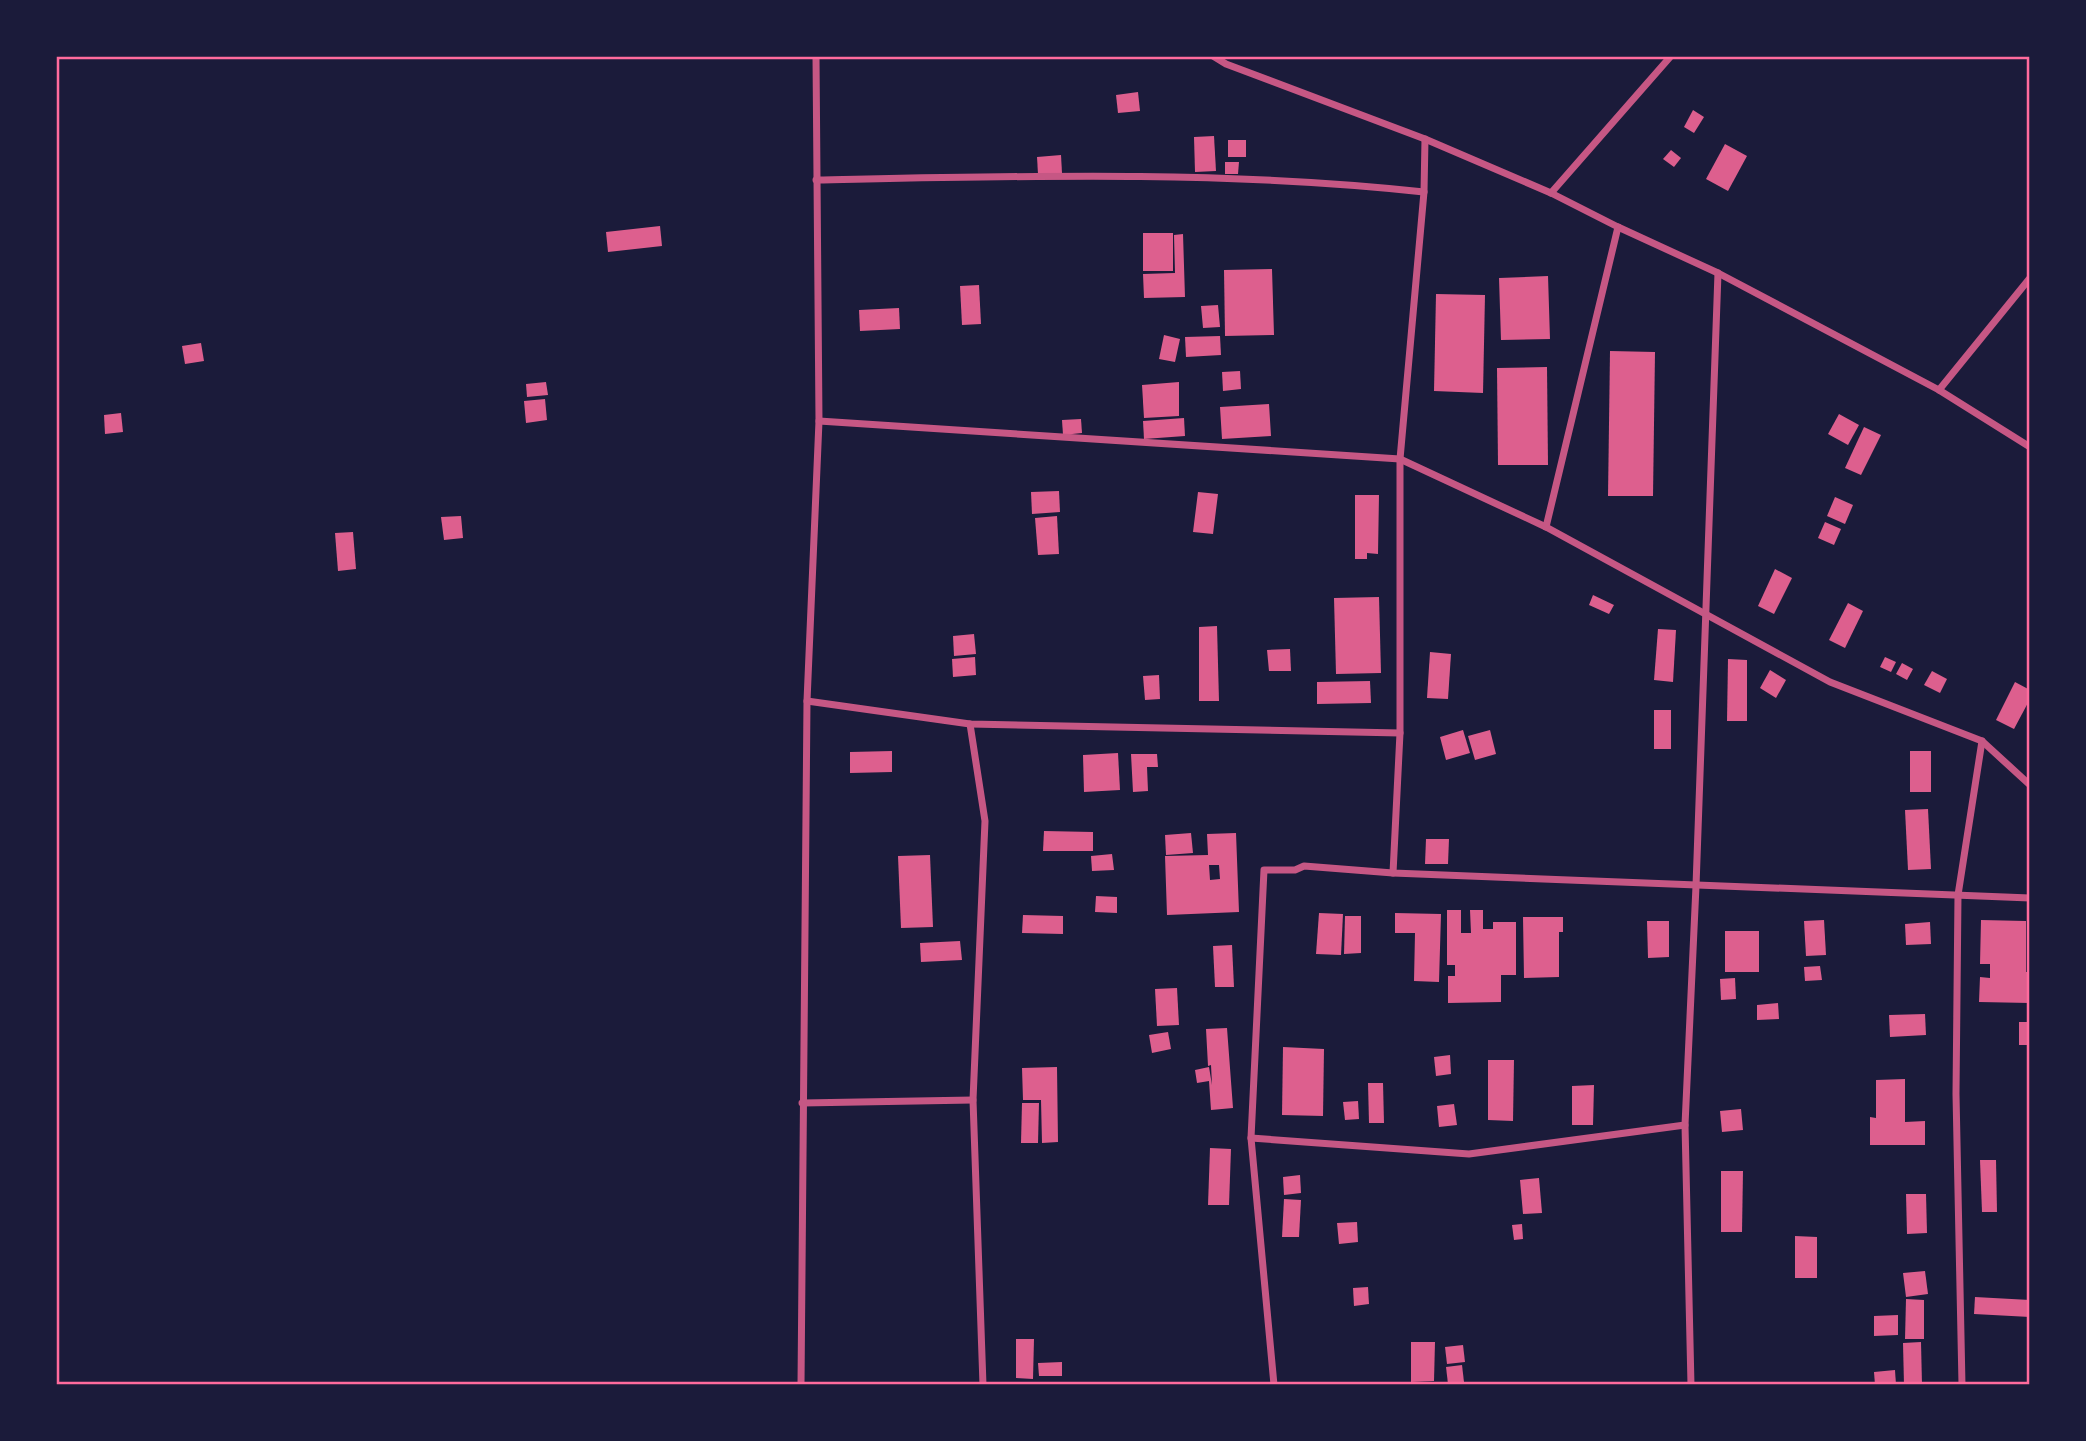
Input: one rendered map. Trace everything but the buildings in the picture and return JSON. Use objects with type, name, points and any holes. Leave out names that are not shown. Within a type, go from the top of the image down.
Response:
[{"type":"street","points":[[801,1385],[807,701],[819,421],[816,56]]},
{"type":"street","points":[[1213,56],[1226,64],[1425,139],[1551,192],[1618,227],[1718,273],[1939,390],[2030,447]]},
{"type":"street","points":[[1226,64],[1231,56]]},
{"type":"street","points":[[1551,192],[1671,56]]},
{"type":"street","points":[[1393,873],[1400,733],[1400,459],[1424,191],[1425,139]]},
{"type":"street","points":[[816,180],[1042,176],[1343,183],[1424,191]]},
{"type":"street","points":[[1546,527],[1618,227]]},
{"type":"street","points":[[1692,1385],[1685,1125],[1718,273]]},
{"type":"street","points":[[1939,390],[2030,278]]},
{"type":"street","points":[[819,421],[1400,459],[1546,527],[1830,682],[1982,741],[2030,785]]},
{"type":"street","points":[[807,701],[970,723],[1400,733]]},
{"type":"street","points":[[970,723],[985,821],[973,1100],[983,1385]]},
{"type":"street","points":[[1962,1385],[1956,1094],[1958,895],[1982,741]]},
{"type":"street","points":[[1274,1385],[1251,1138],[1264,870],[1295,870],[1304,866],[1393,873],[2030,898]]},
{"type":"street","points":[[802,1103],[973,1100]]},
{"type":"street","points":[[1251,1138],[1469,1154],[1685,1125]]}]
